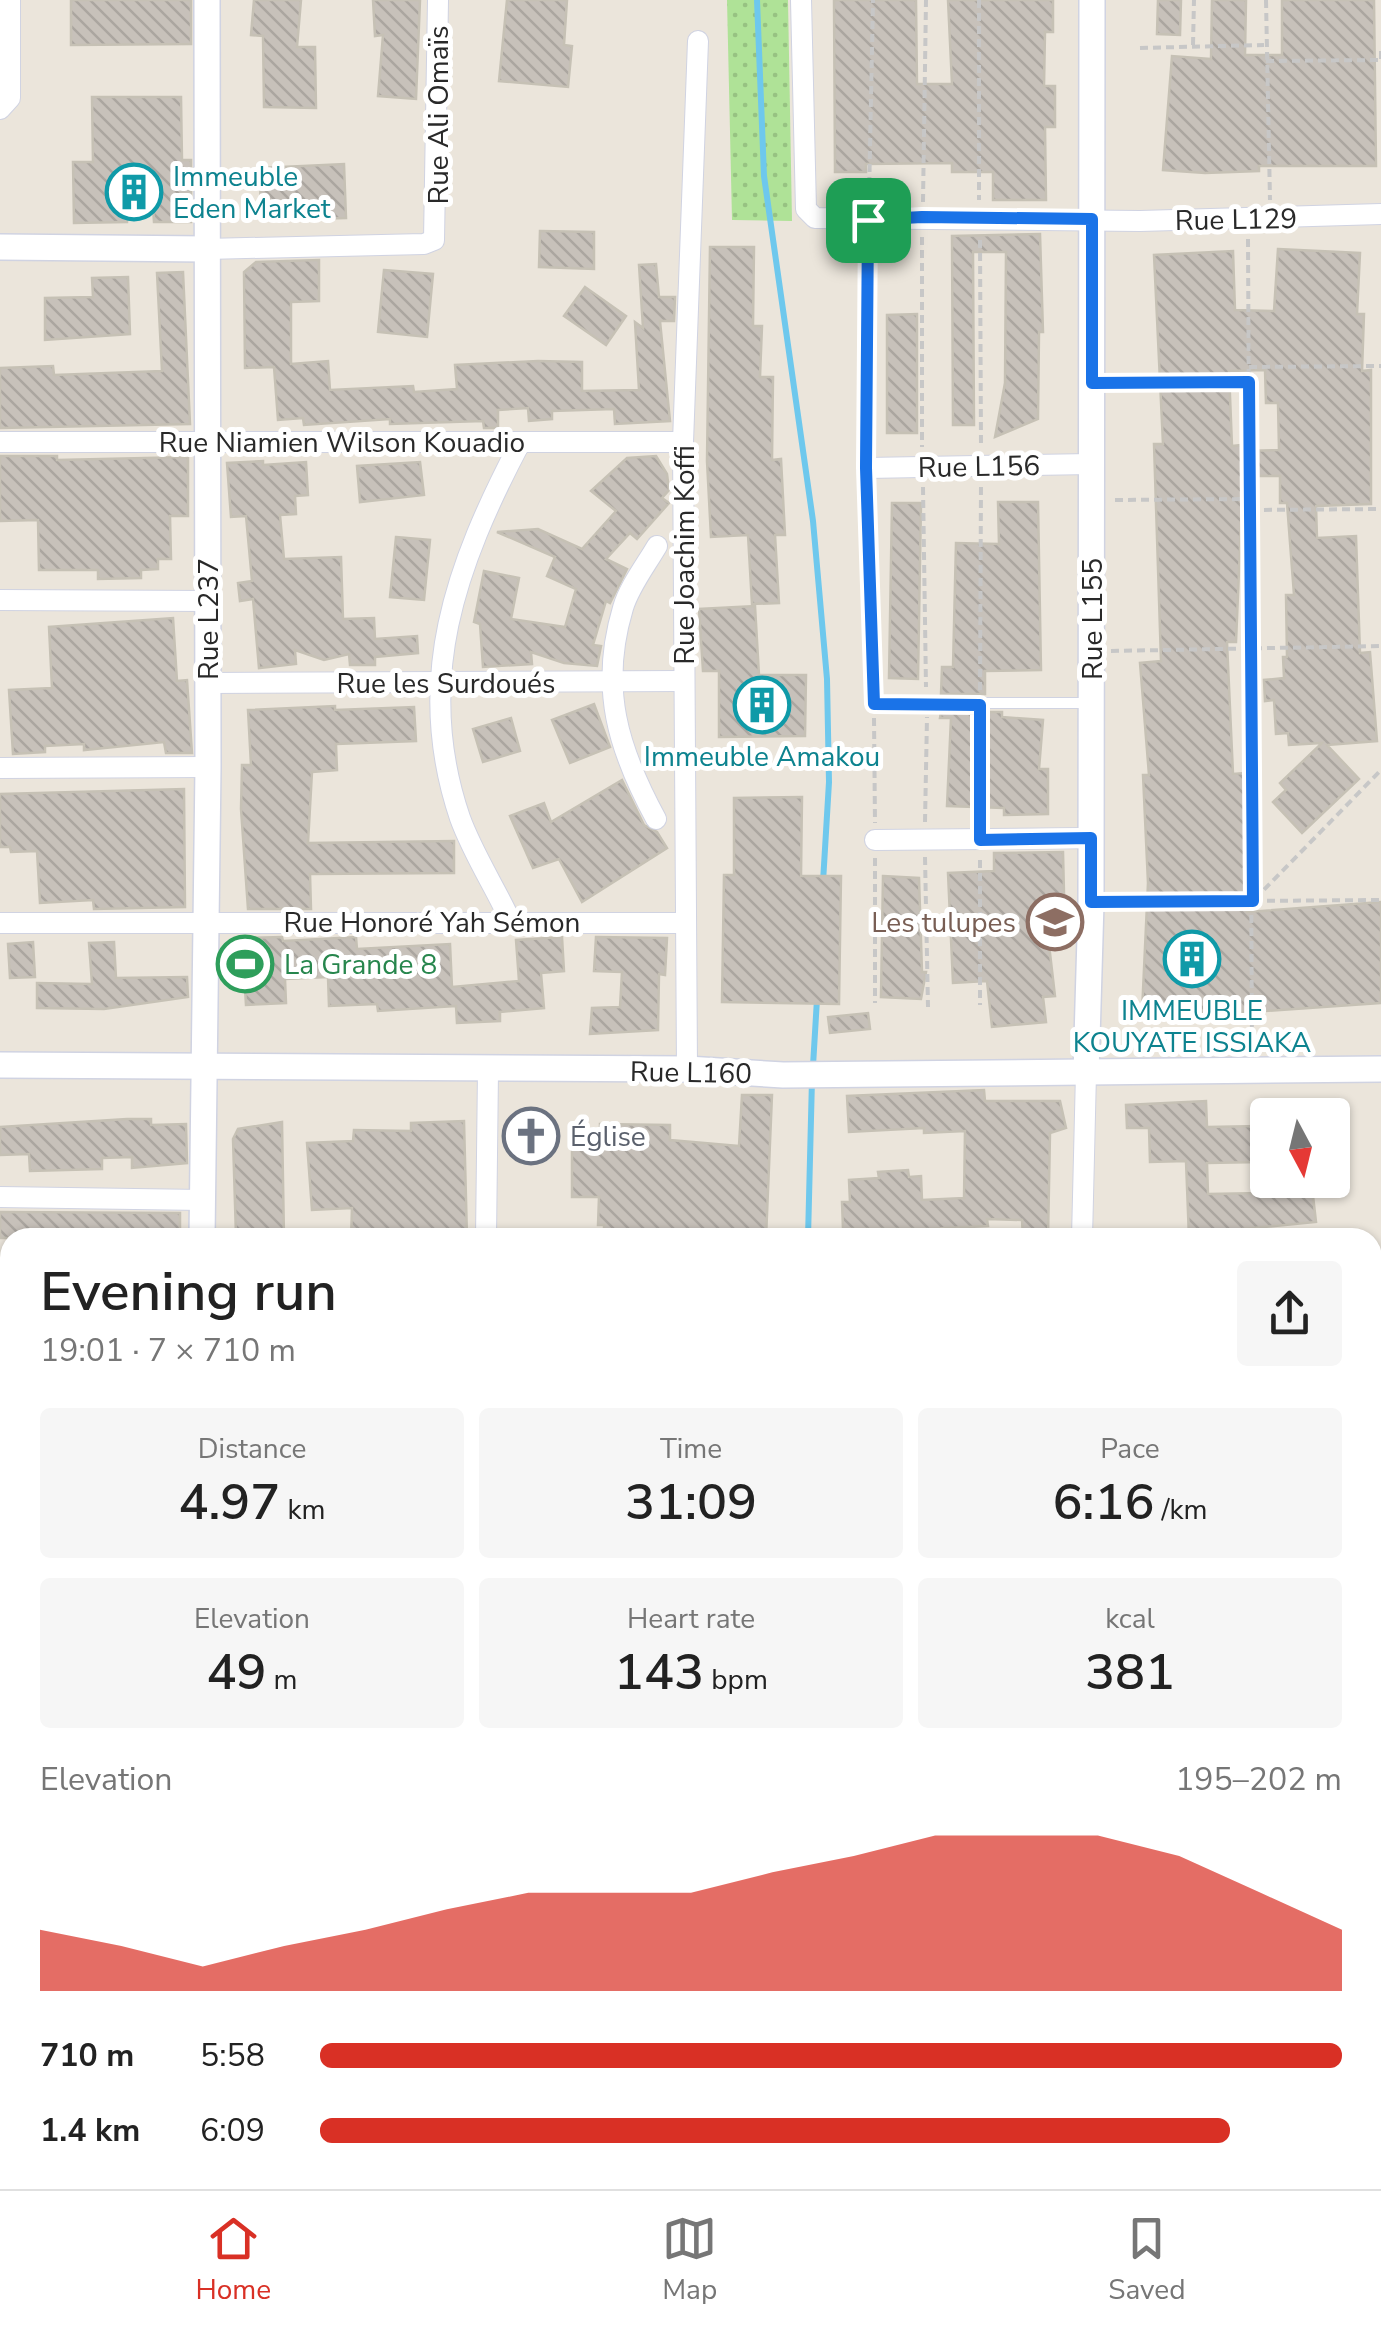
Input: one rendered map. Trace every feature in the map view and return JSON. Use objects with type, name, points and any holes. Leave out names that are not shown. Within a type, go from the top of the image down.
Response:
[{"type":"street","points":[[0,108],[10,98],[10,0]]},
{"type":"street","name":"Rue L237","points":[[202,1228],[208,767],[207,0]]},
{"type":"street","name":"Rue Ali Omaïs","points":[[206,250],[434,240],[438,0]]},
{"type":"street","name":"Rue L129","points":[[801,0],[806,209],[816,218],[1248,220],[1381,214]]},
{"type":"street","name":"Rue L155","points":[[1082,1228],[1091,902],[1092,0]]},
{"type":"street","name":"Rue Joachim Koffi","points":[[687,1070],[684,442],[698,41]]},
{"type":"street","points":[[0,247],[206,250]]},
{"type":"street","name":"Rue Niamien Wilson Kouadio","points":[[0,442],[684,442]]},
{"type":"street","points":[[511,922],[454,797],[444,746],[441,683],[451,612],[466,552],[520,442]]},
{"type":"street","name":"Rue L156","points":[[866,468],[1092,464]]},
{"type":"street","points":[[656,819],[624,760],[610,682],[623,606],[657,546]]},
{"type":"street","points":[[0,600],[208,601]]},
{"type":"street","name":"Rue les Surdoués","points":[[208,683],[684,682]]},
{"type":"street","points":[[0,768],[208,767]]},
{"type":"street","points":[[875,840],[1091,838]]},
{"type":"street","name":"Rue Honoré Yah Sémon","points":[[0,924],[684,923]]},
{"type":"street","name":"Rue L160","points":[[0,1065],[687,1070],[783,1075],[1381,1069]]},
{"type":"street","points":[[486,1228],[488,1070]]},
{"type":"street","points":[[0,1198],[202,1200]]},
{"type":"lane","points":[[874,704],[1091,703]]},
{"type":"path","points":[[873,0],[866,468],[874,704],[875,1003]]},
{"type":"path","points":[[926,0],[922,467],[928,1007]]},
{"type":"path","points":[[979,0],[980,1005]]},
{"type":"path","points":[[1193,44],[1194,0]]},
{"type":"path","points":[[1266,0],[1270,219]]},
{"type":"path","points":[[1140,48],[1264,45]]},
{"type":"path","points":[[1265,61],[1381,61],[1381,51]]},
{"type":"path","points":[[1248,220],[1252,1070]]},
{"type":"path","points":[[1249,367],[1381,366]]},
{"type":"path","points":[[1092,383],[1249,382]]},
{"type":"path","points":[[1092,501],[1250,499]]},
{"type":"path","points":[[1251,510],[1381,509]]},
{"type":"path","points":[[1092,651],[1381,646]]},
{"type":"path","points":[[1253,901],[1381,770]]},
{"type":"path","points":[[1091,902],[1381,900]]},
{"type":"green space","points":[[727,0],[788,0],[792,221],[732,220]]},
{"type":"building","points":[[71,0],[191,0],[191,44],[71,45]]},
{"type":"building","points":[[254,0],[301,0],[297,47],[315,47],[316,108],[264,107],[263,36],[251,35]]},
{"type":"building","points":[[373,0],[420,0],[416,99],[378,96],[383,35],[375,36]]},
{"type":"building","points":[[507,0],[567,0],[564,45],[572,46],[568,87],[499,81]]},
{"type":"building","points":[[834,0],[916,0],[917,84],[952,84],[948,0],[1053,0],[1053,32],[1045,32],[1044,86],[1055,86],[1055,127],[1045,127],[1046,200],[993,200],[993,172],[952,172],[952,163],[866,164],[866,172],[835,172]]},
{"type":"building","points":[[1158,0],[1181,0],[1180,35],[1157,34]]},
{"type":"building","points":[[1212,0],[1246,0],[1245,55],[1282,55],[1282,0],[1374,0],[1376,166],[1259,166],[1259,171],[1205,173],[1163,170],[1172,56],[1211,59]]},
{"type":"building","points":[[92,97],[181,97],[182,160],[191,160],[191,222],[154,222],[153,207],[127,208],[127,222],[74,223],[73,162],[93,162]]},
{"type":"building","points":[[344,164],[346,218],[271,220],[260,209],[261,168]]},
{"type":"building","points":[[540,231],[594,232],[594,269],[539,267]]},
{"type":"building","points":[[1040,234],[1043,332],[1039,332],[1038,419],[995,437],[1005,383],[1006,252],[973,252],[974,425],[953,425],[952,236]]},
{"type":"building","points":[[710,247],[754,247],[753,326],[762,326],[760,377],[773,377],[772,460],[781,459],[785,535],[775,535],[779,603],[752,604],[748,535],[711,537],[707,461]]},
{"type":"building","points":[[1278,249],[1360,253],[1357,314],[1364,314],[1362,371],[1371,370],[1371,504],[1316,506],[1317,538],[1356,536],[1360,653],[1370,652],[1377,741],[1327,745],[1359,779],[1302,833],[1273,802],[1286,790],[1280,783],[1322,743],[1289,745],[1288,733],[1276,734],[1274,700],[1265,701],[1264,680],[1284,678],[1286,595],[1294,595],[1287,503],[1280,503],[1280,476],[1243,476],[1236,642],[1227,642],[1233,774],[1244,773],[1250,868],[1243,869],[1247,912],[1381,902],[1381,1003],[1252,1012],[1142,1012],[1148,883],[1143,775],[1149,775],[1140,663],[1161,661],[1154,444],[1163,444],[1154,255],[1233,251],[1235,310],[1274,311]],"holes":[[[1265,370],[1266,403],[1278,403],[1279,450],[1242,451],[1242,445],[1232,446],[1229,371]]]},
{"type":"building","points":[[319,260],[319,301],[291,302],[291,364],[328,361],[330,390],[413,386],[414,392],[457,389],[455,365],[538,361],[582,362],[582,391],[639,390],[635,322],[643,328],[639,265],[656,264],[659,297],[675,297],[674,321],[660,321],[670,421],[615,424],[614,409],[552,411],[552,419],[529,421],[528,408],[498,410],[498,428],[484,428],[483,421],[390,424],[390,419],[304,425],[303,418],[278,420],[274,367],[245,368],[244,272],[256,262]]},
{"type":"building","points":[[384,270],[433,274],[427,337],[378,332]]},
{"type":"building","points":[[183,272],[190,424],[0,428],[0,368],[53,366],[54,375],[162,371],[157,273]]},
{"type":"building","points":[[128,277],[130,334],[45,340],[45,298],[93,297],[92,278]]},
{"type":"building","points":[[585,287],[626,316],[606,345],[564,316]]},
{"type":"building","points":[[917,314],[917,433],[887,433],[887,315]]},
{"type":"building","points":[[0,456],[57,456],[57,460],[188,457],[188,516],[170,516],[171,559],[158,559],[158,569],[141,570],[141,578],[98,579],[98,570],[39,570],[38,520],[0,521]]},
{"type":"building","points":[[656,456],[667,474],[669,490],[662,498],[669,503],[637,539],[630,533],[606,559],[627,569],[610,603],[606,601],[593,645],[601,646],[597,666],[564,663],[531,652],[532,664],[483,667],[480,624],[474,622],[484,571],[519,578],[511,619],[565,627],[576,589],[547,576],[555,557],[497,532],[538,529],[582,549],[616,511],[591,491],[627,458]]},
{"type":"building","points":[[263,461],[263,465],[306,462],[308,495],[295,496],[296,514],[280,515],[284,559],[341,557],[343,619],[374,618],[375,639],[417,636],[418,653],[375,657],[375,665],[350,665],[349,654],[324,660],[295,650],[296,664],[259,668],[253,599],[240,601],[238,583],[252,581],[246,516],[231,517],[227,463]]},
{"type":"building","points":[[420,462],[424,495],[360,502],[357,466]]},
{"type":"building","points":[[998,502],[1038,502],[1041,670],[985,671],[985,694],[941,694],[942,667],[953,667],[956,543],[999,544]]},
{"type":"building","points":[[892,503],[921,503],[918,679],[889,678]]},
{"type":"building","points":[[396,537],[430,540],[424,600],[390,597]]},
{"type":"building","points":[[755,606],[759,675],[806,675],[805,736],[719,737],[719,671],[703,671],[699,609]]},
{"type":"building","points":[[173,618],[177,681],[187,680],[192,753],[166,753],[164,742],[84,750],[84,744],[45,746],[45,752],[13,754],[9,690],[52,688],[49,627]]},
{"type":"building","points":[[594,704],[610,747],[570,763],[552,720]]},
{"type":"building","points":[[335,706],[335,710],[414,707],[416,741],[336,744],[337,770],[312,772],[308,843],[454,841],[454,873],[310,874],[311,909],[248,909],[241,809],[242,765],[251,765],[248,710]]},
{"type":"building","points":[[941,712],[1002,712],[1002,717],[1043,720],[1039,769],[1048,769],[1048,814],[1004,815],[1004,808],[947,806],[951,718],[940,718]]},
{"type":"building","points":[[511,718],[520,751],[483,762],[473,729]]},
{"type":"building","points":[[622,780],[644,825],[657,832],[667,848],[582,902],[559,859],[533,868],[510,816],[544,803],[551,822]]},
{"type":"building","points":[[184,789],[185,907],[94,909],[93,900],[40,903],[37,851],[11,852],[10,847],[0,847],[0,794]]},
{"type":"building","points":[[802,797],[801,876],[841,876],[839,1004],[722,1002],[724,875],[734,875],[734,798]]},
{"type":"building","points":[[1063,852],[1065,935],[1048,936],[1055,996],[1043,997],[1046,1022],[992,1027],[987,981],[953,983],[948,873],[994,871],[994,853]]},
{"type":"building","points":[[883,876],[919,878],[922,972],[926,972],[921,999],[881,997]]},
{"type":"building","points":[[282,937],[283,941],[356,937],[357,949],[450,944],[452,987],[519,981],[516,940],[562,937],[564,971],[541,973],[544,1008],[500,1012],[500,1021],[457,1023],[456,1006],[378,1011],[377,1004],[329,1006],[328,977],[285,979],[286,1003],[246,1005],[242,938]]},
{"type":"building","points":[[596,937],[667,938],[665,975],[659,974],[658,1030],[590,1034],[592,1008],[620,1007],[622,972],[594,971]]},
{"type":"building","points":[[33,942],[35,977],[10,978],[8,944]]},
{"type":"building","points":[[114,942],[116,978],[187,977],[188,997],[104,1009],[37,1008],[37,983],[92,984],[89,943]]},
{"type":"building","points":[[868,1013],[870,1029],[830,1033],[828,1017]]},
{"type":"building","points":[[984,1090],[985,1101],[1060,1101],[1066,1128],[1050,1133],[1048,1228],[1022,1228],[1022,1220],[987,1219],[988,1226],[843,1228],[842,1202],[850,1202],[849,1180],[879,1178],[878,1172],[908,1170],[909,1177],[921,1176],[922,1200],[964,1198],[965,1131],[924,1133],[924,1128],[849,1132],[847,1096]]},
{"type":"building","points":[[742,1095],[772,1095],[766,1228],[604,1228],[598,1225],[599,1197],[572,1197],[572,1130],[600,1131],[600,1124],[670,1125],[670,1140],[739,1146]]},
{"type":"building","points":[[1206,1101],[1207,1127],[1250,1126],[1250,1162],[1207,1163],[1208,1194],[1313,1198],[1316,1222],[1253,1228],[1189,1228],[1186,1161],[1150,1162],[1149,1128],[1127,1128],[1126,1105]]},
{"type":"building","points":[[151,1119],[151,1125],[186,1124],[187,1163],[132,1168],[132,1157],[102,1158],[102,1169],[30,1171],[29,1154],[0,1155],[0,1127]]},
{"type":"building","points":[[464,1121],[467,1228],[351,1228],[352,1208],[312,1210],[307,1143],[353,1141],[354,1130],[411,1131],[411,1123]]},
{"type":"building","points":[[282,1122],[284,1228],[236,1228],[233,1139],[238,1129]]},
{"type":"building","points":[[0,1212],[180,1213],[180,1228],[0,1228]]},
{"type":"waterway","points":[[757,0],[764,176],[813,521],[827,679],[829,782],[823,882]]},
{"type":"waterway","points":[[813,1066],[817,999]]},
{"type":"waterway","points":[[808,1228],[812,1079]]},
{"type":"place","name":"Immeuble Eden Market","points":[[134,192]]},
{"type":"place","name":"Immeuble Amakou","points":[[762,705]]},
{"type":"place","name":"Les tulupes","points":[[1055,922]]},
{"type":"place","name":"IMMEUBLE KOUYATE ISSIAKA","points":[[1192,959]]},
{"type":"place","name":"La Grande 8","points":[[245,964]]},
{"type":"place","name":"Église","points":[[531,1136]]},
{"type":"route","points":[[1092,219],[1092,383],[1249,382],[1253,901],[1091,902],[1091,838],[980,840],[980,705],[874,704],[866,468],[868,220],[1092,219]]}]
